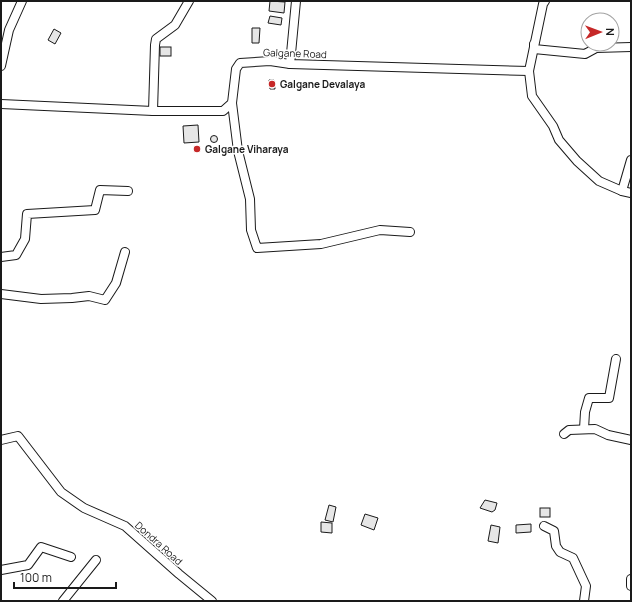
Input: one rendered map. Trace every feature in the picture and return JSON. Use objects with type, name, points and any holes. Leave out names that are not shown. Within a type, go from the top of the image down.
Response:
[{"type":"street","points":[[1,66],[9,30],[22,1]]},
{"type":"street","points":[[153,111],[156,40],[175,25],[189,1]]},
{"type":"street","points":[[290,64],[296,1]]},
{"type":"street","points":[[544,1],[529,71],[532,96],[553,126],[559,140],[577,161],[599,181],[622,191],[631,193]]},
{"type":"street","points":[[534,49],[585,54],[596,48],[631,48]]},
{"type":"street","name":"Galgane Road","points":[[232,103],[236,69],[240,63],[270,61],[290,64],[529,71]]},
{"type":"street","points":[[1,104],[153,111],[223,111],[232,103]]},
{"type":"street","points":[[232,103],[238,151],[250,199],[252,230],[257,248],[321,244],[380,230],[410,232]]},
{"type":"street","points":[[622,191],[631,160]]},
{"type":"street","points":[[1,257],[16,255],[25,240],[27,214],[95,210],[100,190],[128,191]]},
{"type":"street","points":[[1,294],[41,299],[89,296],[105,300],[116,282],[125,252]]},
{"type":"street","points":[[584,430],[585,412],[589,398],[609,398],[616,359]]},
{"type":"street","points":[[564,434],[568,430],[595,429],[608,435],[631,440]]},
{"type":"street","name":"Dondra Road","points":[[1,440],[18,436],[61,492],[84,508],[125,526],[212,601]]},
{"type":"street","points":[[544,526],[554,531],[556,546],[560,552],[573,558],[586,586],[584,601]]},
{"type":"street","points":[[1,570],[28,565],[41,547],[71,557]]},
{"type":"street","points":[[63,601],[96,560]]},
{"type":"street","points":[[631,579],[631,586]]},
{"type":"building","points":[[270,1],[285,2],[284,13],[269,11]]},
{"type":"building","points":[[270,16],[282,18],[281,25],[268,23]]},
{"type":"building","points":[[252,28],[260,28],[259,43],[252,43]]},
{"type":"building","points":[[54,29],[61,33],[55,44],[48,40]]},
{"type":"building","points":[[160,47],[171,47],[171,56],[160,56]]},
{"type":"building","name":"Galgane Devalaya","points":[[269,80],[274,80],[275,89],[270,89]]},
{"type":"building","points":[[198,125],[199,142],[184,143],[183,126]]},
{"type":"building","points":[[214,136],[217,139],[214,142],[211,139]]},
{"type":"building","points":[[485,500],[497,503],[495,510],[492,512],[480,508]]},
{"type":"building","points":[[329,505],[336,507],[333,522],[325,520]]},
{"type":"building","points":[[540,508],[550,508],[550,517],[540,517]]},
{"type":"building","points":[[365,514],[378,518],[374,530],[361,525]]},
{"type":"building","points":[[321,522],[332,523],[332,533],[321,532]]},
{"type":"building","points":[[531,524],[531,532],[516,533],[516,525]]},
{"type":"building","points":[[491,525],[500,527],[498,543],[488,541]]},
{"type":"place","name":"Galgane Devalaya","points":[[272,84]]},
{"type":"place","name":"Galgane Viharaya","points":[[197,149]]}]
